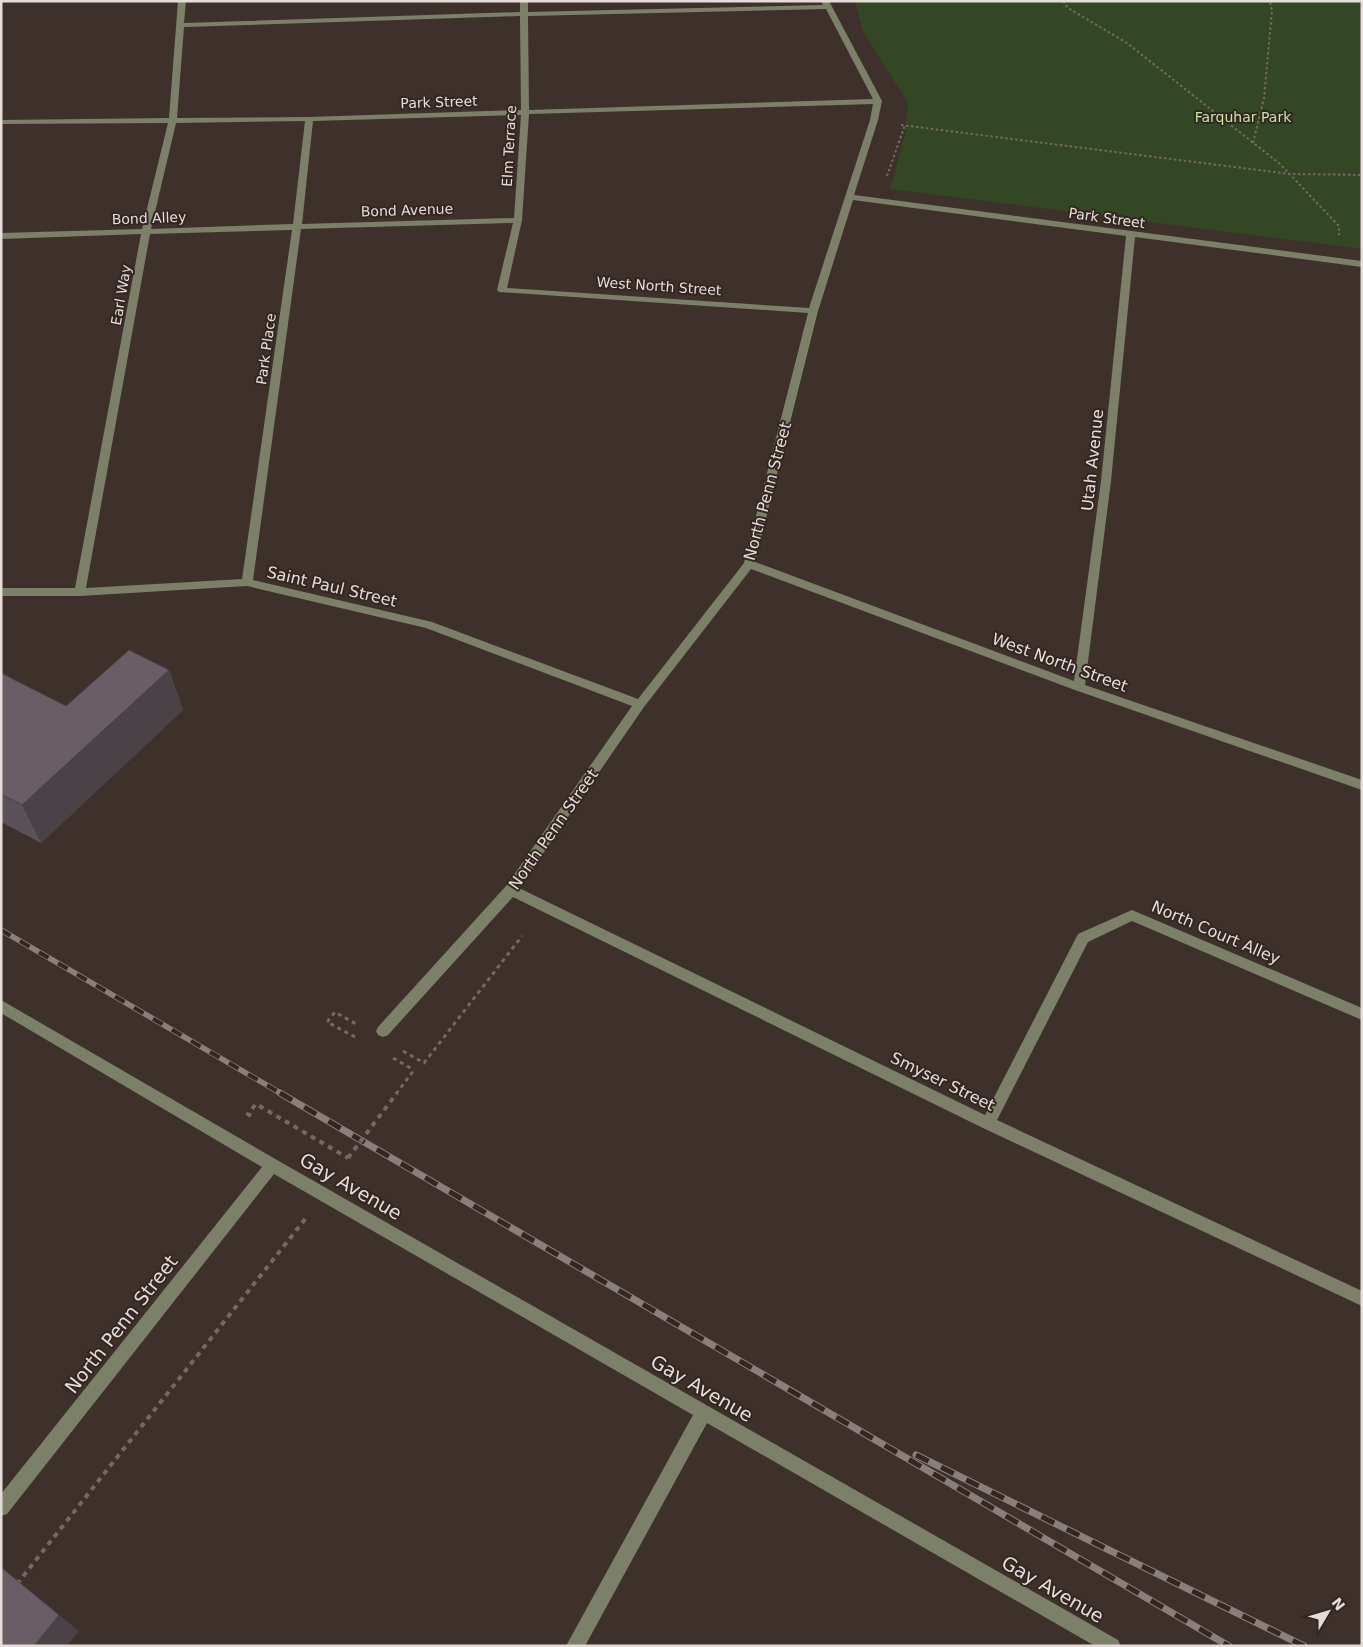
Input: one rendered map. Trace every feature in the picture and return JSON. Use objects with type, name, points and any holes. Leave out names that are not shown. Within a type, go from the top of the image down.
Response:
[{"type":"street","name":"Earl Way","points":[[80,592],[146,232],[173,120],[182,1]]},
{"type":"street","name":"Elm Terrace","points":[[502,290],[518,220],[525,113],[524,1]]},
{"type":"street","points":[[180,25],[826,4],[878,101]]},
{"type":"street","name":"Park Street","points":[[1,122],[310,119],[878,101]]},
{"type":"street","name":"North Penn Street","points":[[383,1031],[511,890],[640,704],[749,564],[813,311],[874,120],[878,101]]},
{"type":"street","name":"Park Place","points":[[247,582],[297,227],[310,119]]},
{"type":"street","name":"Park Street","points":[[848,197],[1362,264]]},
{"type":"street","name":"Bond Avenue","points":[[297,227],[518,220]]},
{"type":"street","name":"Bond Alley","points":[[1,236],[297,227]]},
{"type":"street","name":"Utah Avenue","points":[[1079,687],[1106,481],[1131,235]]},
{"type":"street","name":"West North Street","points":[[502,290],[813,311]]},
{"type":"street","name":"West North Street","points":[[749,564],[1079,687],[1362,785]]},
{"type":"street","name":"Saint Paul Street","points":[[1,592],[80,592],[247,582],[428,625],[640,704]]},
{"type":"street","name":"Smyser Street","points":[[511,890],[988,1123],[1362,1299]]},
{"type":"street","name":"North Court Alley","points":[[988,1123],[1083,938],[1132,915],[1362,1014]]},
{"type":"street","name":"Gay Avenue","points":[[1,1006],[272,1165],[1112,1646]]},
{"type":"street","name":"North Penn Street","points":[[1,1508],[272,1165]]},
{"type":"street","points":[[575,1646],[704,1412]]},
{"type":"path","points":[[1063,1],[1068,8],[1127,43],[1290,174],[1340,226],[1338,261]]},
{"type":"path","points":[[1253,143],[1264,98],[1272,11],[1270,1]]},
{"type":"path","points":[[886,179],[905,125],[1072,148],[1290,174],[1362,174]]},
{"type":"path","points":[[256,1118],[248,1114],[256,1104],[348,1158],[414,1070]]},
{"type":"path","points":[[13,1588],[326,1195]]},
{"type":"green space","name":"Farquhar Park","points":[[855,1],[1362,1],[1362,249],[890,189],[905,135],[908,103],[863,31]]},
{"type":"building","points":[[129,650],[169,670],[22,805],[1,794],[1,673],[66,706]]},
{"type":"building","points":[[2,1568],[59,1615],[34,1646],[1,1646]]},
{"type":"railway","points":[[1,930],[282,1094]]},
{"type":"railway","points":[[280,1093],[1229,1646]]},
{"type":"railway","points":[[916,1455],[1304,1646]]}]
